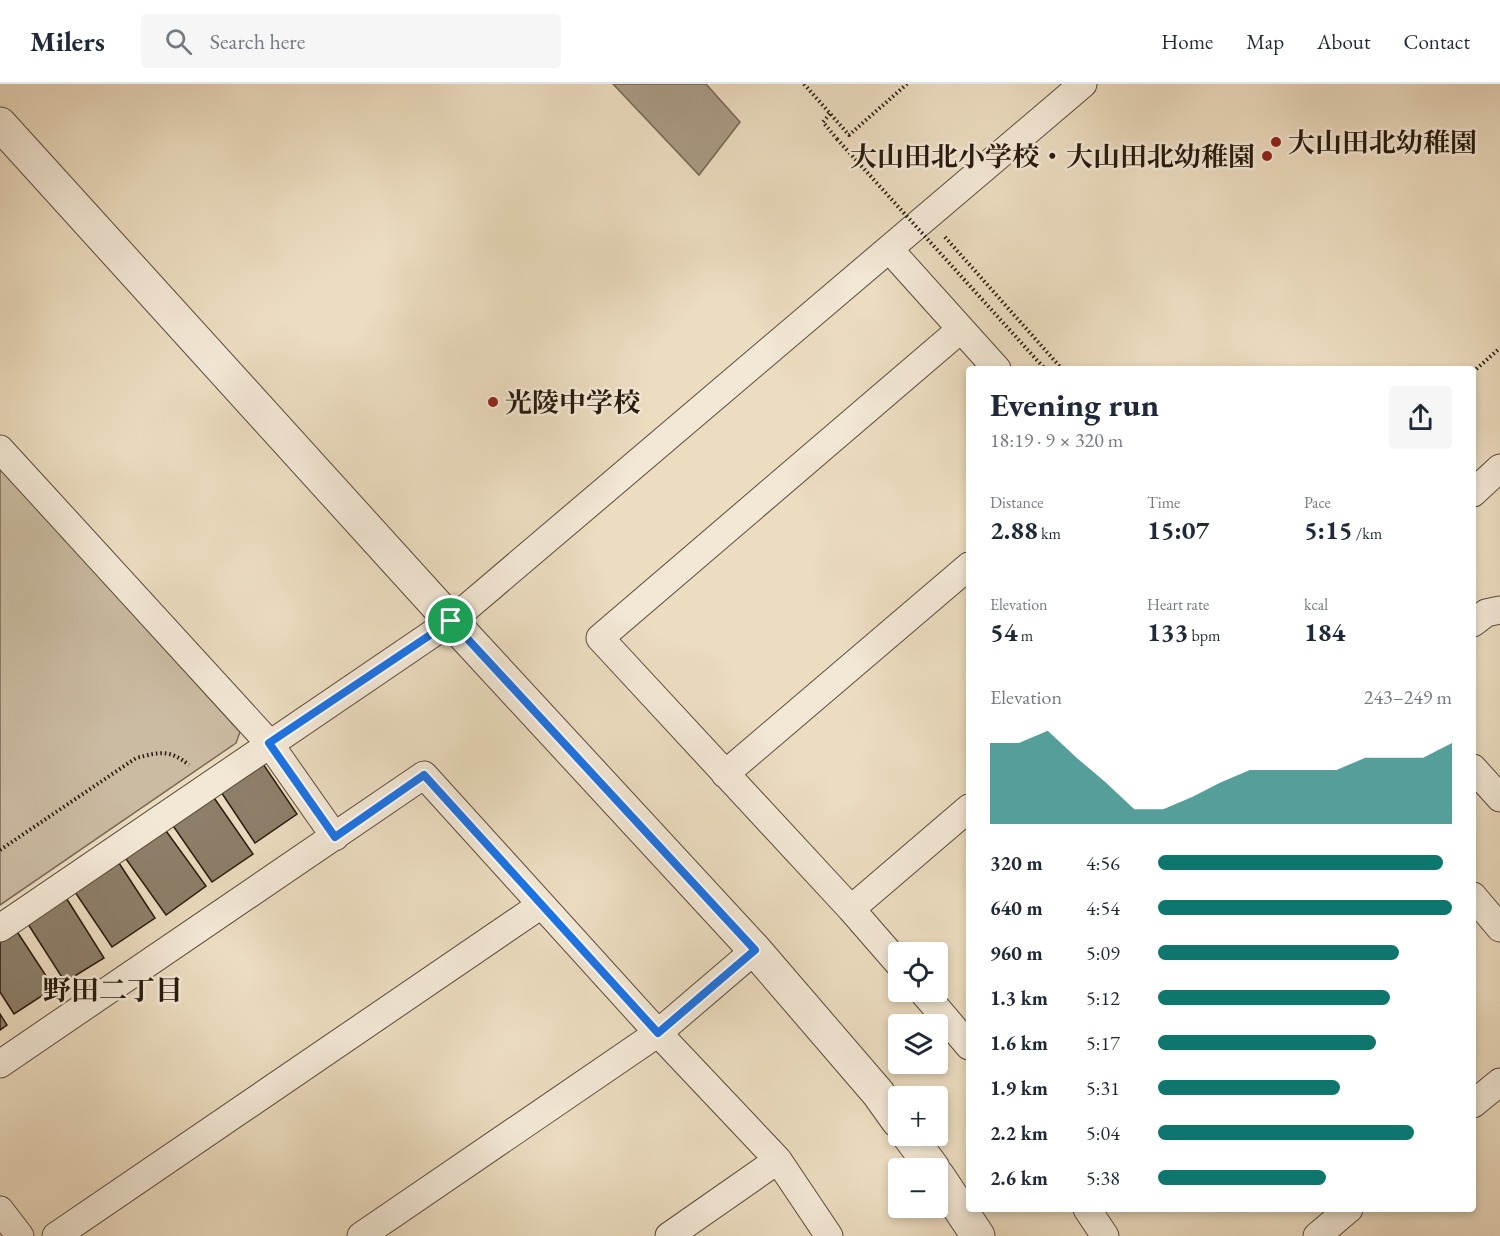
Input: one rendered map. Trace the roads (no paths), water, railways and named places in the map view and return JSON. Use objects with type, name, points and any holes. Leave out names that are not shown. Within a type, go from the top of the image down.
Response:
[{"type":"street","points":[[0,928],[451,621],[1083,84]]},
{"type":"street","points":[[0,124],[451,621],[755,950],[888,1107]]},
{"type":"street","points":[[890,250],[995,366]]},
{"type":"street","points":[[888,952],[600,638],[961,329]]},
{"type":"street","points":[[0,449],[269,743],[335,837]]},
{"type":"street","points":[[1476,490],[1500,468]]},
{"type":"street","points":[[726,774],[966,569]]},
{"type":"street","points":[[1476,621],[1486,613],[1500,610]]},
{"type":"street","points":[[1476,771],[1500,797]]},
{"type":"street","points":[[0,1064],[424,775],[658,1033],[778,1160],[829,1236]]},
{"type":"street","points":[[851,909],[966,811]]},
{"type":"street","points":[[1476,900],[1500,928]]},
{"type":"street","points":[[56,1236],[541,904]]},
{"type":"street","points":[[361,1236],[658,1033],[755,950]]},
{"type":"street","points":[[932,1002],[966,1042]]},
{"type":"street","points":[[1476,1102],[1500,1082]]},
{"type":"street","points":[[669,1236],[778,1160]]},
{"type":"street","points":[[948,1191],[978,1236]]},
{"type":"street","points":[[0,1210],[20,1236]]},
{"type":"street","points":[[1089,1212],[1105,1236]]},
{"type":"street","points":[[1317,1236],[1345,1212]]},
{"type":"place","name":"大山田北幼稚園","points":[[1276,142]]},
{"type":"place","name":"大山田北小学校・大山田北幼稚園","points":[[1267,156]]},
{"type":"place","name":"光陵中学校","points":[[493,402]]},
{"type":"district","name":"野田二丁目","points":[[113,990]]}]
